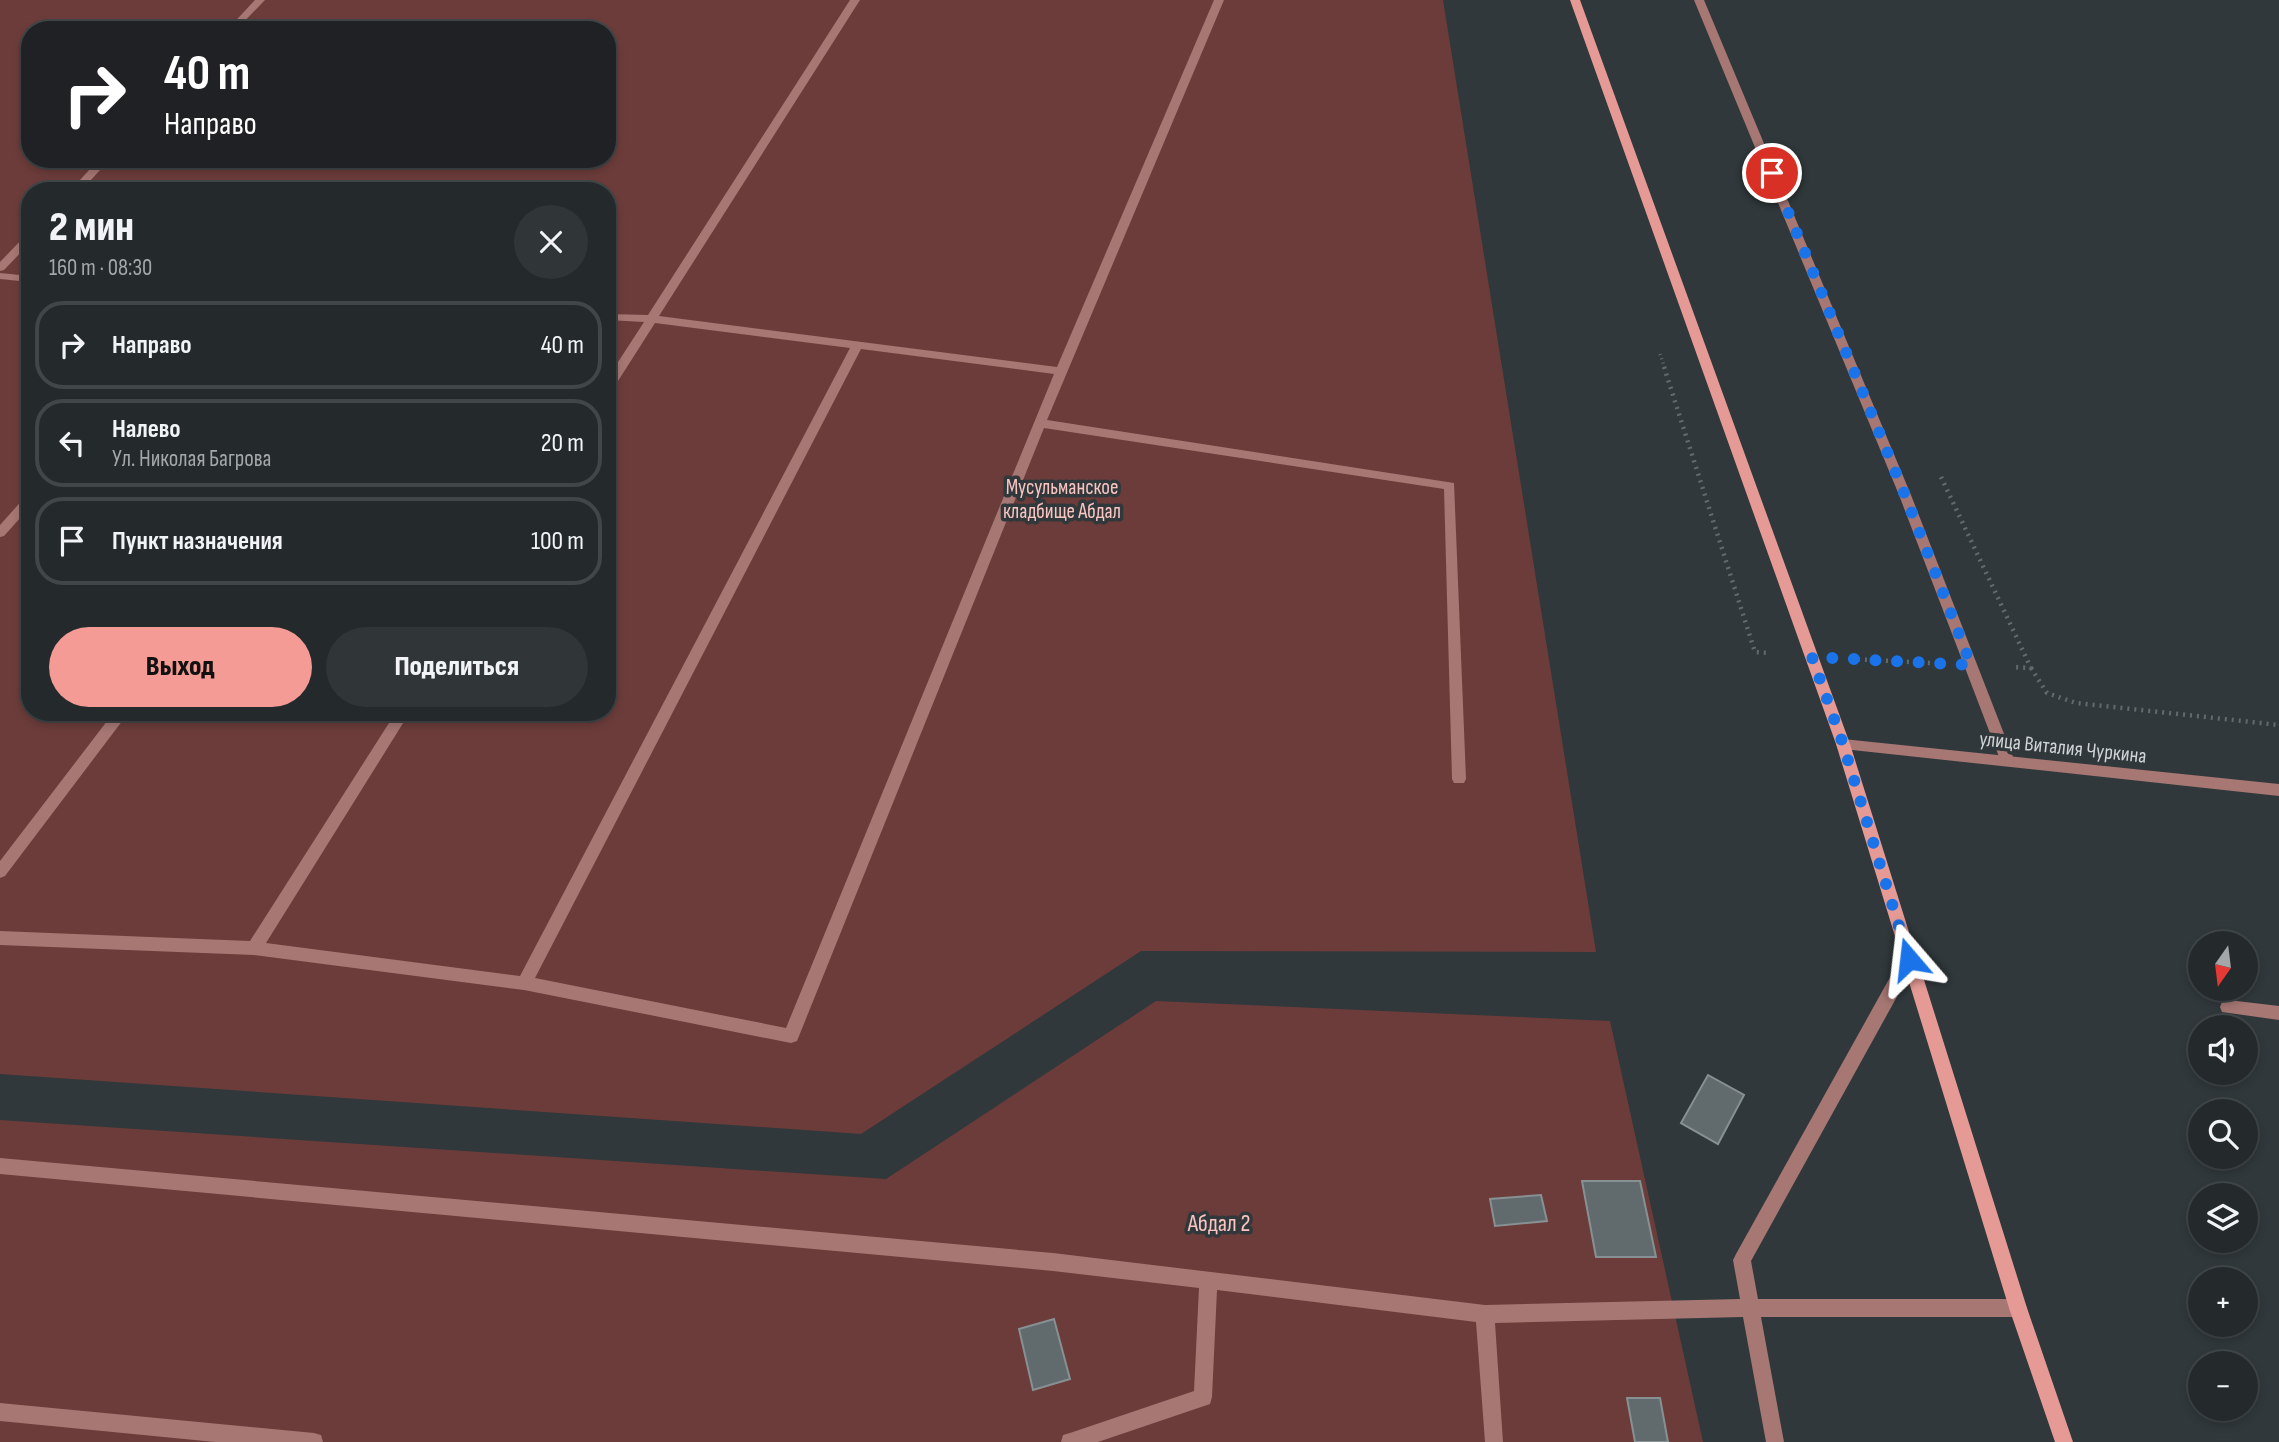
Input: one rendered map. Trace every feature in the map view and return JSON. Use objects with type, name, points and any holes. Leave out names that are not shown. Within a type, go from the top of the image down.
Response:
[{"type":"main road","points":[[1576,0],[1843,744],[2018,1308],[2064,1442]]},
{"type":"street","points":[[240,21],[260,0]]},
{"type":"street","points":[[616,375],[855,0]]},
{"type":"street","points":[[0,938],[254,948],[524,983],[791,1037],[1061,371],[1219,0]]},
{"type":"street","points":[[1699,0],[1905,495],[2008,762]]},
{"type":"street","points":[[83,182],[97,168]]},
{"type":"street","points":[[0,268],[21,246]]},
{"type":"street","points":[[0,276],[21,278]]},
{"type":"street","points":[[616,317],[652,319],[1061,371]]},
{"type":"street","points":[[524,983],[858,344]]},
{"type":"street","points":[[1040,423],[1450,486],[1459,779]]},
{"type":"street","points":[[0,533],[21,509]]},
{"type":"street","points":[[0,872],[115,721]]},
{"type":"street","points":[[254,948],[397,721]]},
{"type":"street","name":"улица Виталия Чуркина","points":[[1843,744],[2279,790]]},
{"type":"street","points":[[1775,1442],[1742,1260],[1909,959]]},
{"type":"street","points":[[2228,1007],[2279,1013]]},
{"type":"street","points":[[0,1166],[1053,1262],[1485,1314],[1751,1308],[2018,1308]]},
{"type":"street","points":[[1070,1442],[1203,1397],[1208,1281]]},
{"type":"street","points":[[1485,1314],[1494,1442]]},
{"type":"street","points":[[0,1412],[314,1442]]},
{"type":"path","points":[[1657,346],[1755,652],[2031,668]]},
{"type":"path","points":[[1938,471],[2031,668],[2047,693],[2076,703],[2279,725]]},
{"type":"green space","name":"Мусульманское кладбище Абдал","points":[[0,0],[1443,0],[1596,952],[1141,951],[861,1134],[0,1074]]},
{"type":"green space","name":"Абдал 2","points":[[1156,1001],[1610,1021],[1703,1442],[0,1442],[0,1120],[886,1179]]},
{"type":"building","points":[[1708,1075],[1744,1095],[1718,1144],[1681,1123]]},
{"type":"building","points":[[1582,1181],[1640,1181],[1656,1257],[1596,1257]]},
{"type":"building","points":[[1541,1195],[1547,1221],[1495,1226],[1490,1199]]},
{"type":"building","points":[[1054,1319],[1070,1379],[1033,1390],[1019,1329]]},
{"type":"building","points":[[1627,1398],[1660,1398],[1668,1442],[1635,1442]]},
{"type":"route","points":[[1772,173],[1905,495],[1971,665],[1812,657],[1843,744],[1909,959]]}]
